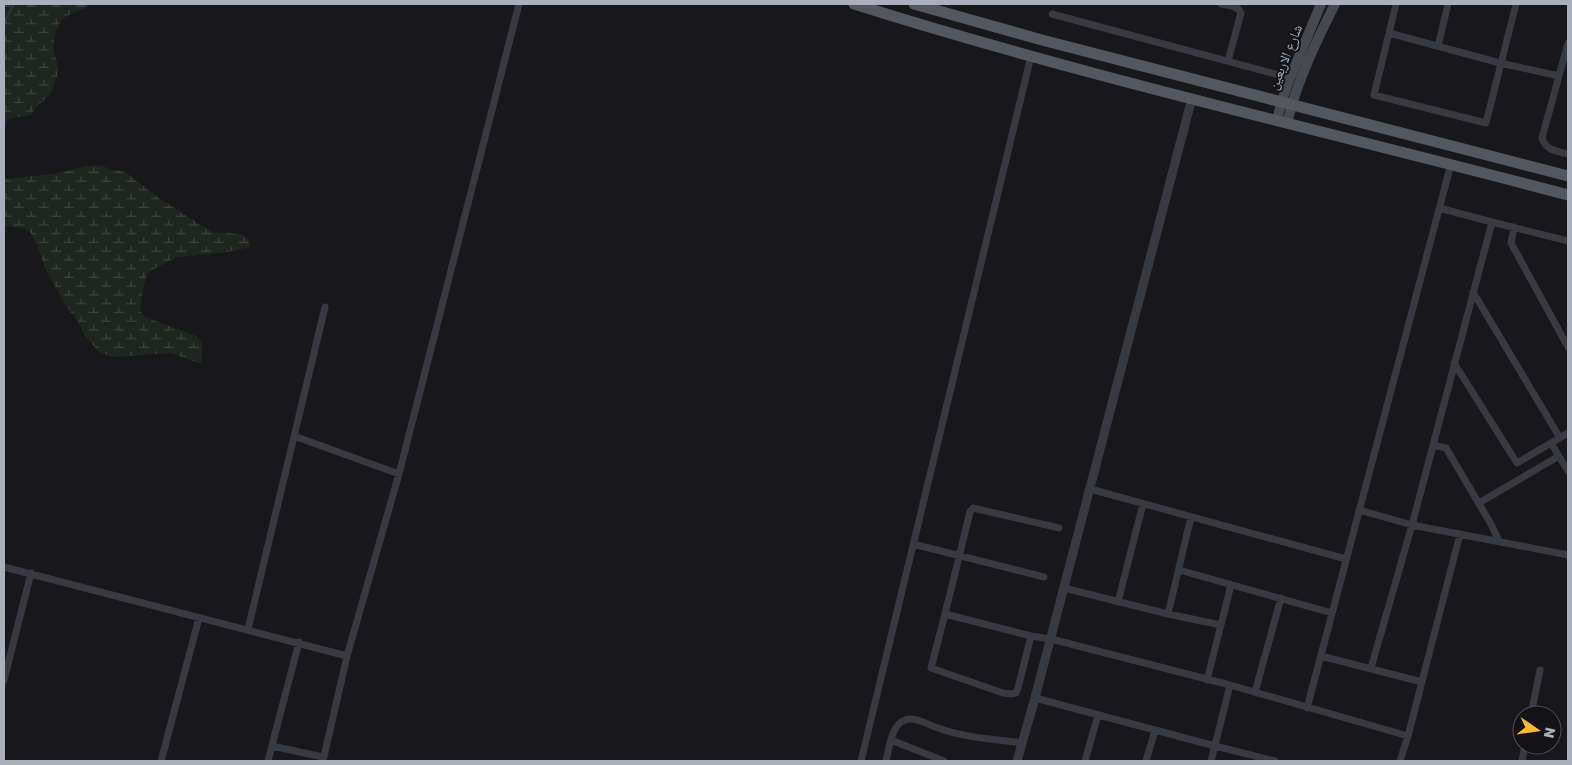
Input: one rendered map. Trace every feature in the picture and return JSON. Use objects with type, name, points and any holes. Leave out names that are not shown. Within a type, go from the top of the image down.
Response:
[{"type":"main road","points":[[854,4],[1031,56],[1568,195]]},
{"type":"main road","points":[[914,4],[1042,40],[1568,176]]},
{"type":"main road","name":"شارع الاربعين","points":[[1282,122],[1290,78],[1321,4]]},
{"type":"main road","points":[[1286,104],[1335,4]]},
{"type":"street","points":[[272,746],[323,759],[347,656],[399,474],[519,4]]},
{"type":"street","points":[[1221,4],[1237,8],[1241,13],[1228,61]]},
{"type":"street","points":[[1396,4],[1374,95],[1486,122],[1516,4]]},
{"type":"street","points":[[1438,46],[1448,4]]},
{"type":"street","points":[[1052,14],[1290,78]]},
{"type":"street","points":[[1390,33],[1500,63],[1559,76]]},
{"type":"street","points":[[1568,43],[1542,138],[1548,148],[1568,154]]},
{"type":"street","points":[[861,761],[1031,56]]},
{"type":"street","points":[[1017,761],[1036,698],[1192,98]]},
{"type":"street","points":[[1307,708],[1451,164]]},
{"type":"street","points":[[1439,208],[1568,241]]},
{"type":"street","points":[[1371,668],[1412,525],[1492,222]]},
{"type":"street","points":[[1514,227],[1511,243],[1568,347]]},
{"type":"street","points":[[1473,292],[1560,438]]},
{"type":"street","points":[[248,629],[325,307]]},
{"type":"street","points":[[1454,363],[1517,463],[1568,433]]},
{"type":"street","points":[[294,436],[399,474]]},
{"type":"street","points":[[1551,443],[1568,471]]},
{"type":"street","points":[[1433,445],[1446,448],[1498,541]]},
{"type":"street","points":[[1479,504],[1559,456]]},
{"type":"street","points":[[1090,489],[1346,559]]},
{"type":"street","points":[[1118,602],[1143,504]]},
{"type":"street","points":[[1031,636],[1018,688],[1016,692],[1011,694],[1003,693],[931,668],[970,512],[973,508],[1059,528]]},
{"type":"street","points":[[1359,510],[1412,525],[1568,555]]},
{"type":"street","points":[[1168,614],[1191,517]]},
{"type":"street","points":[[1400,761],[1460,534]]},
{"type":"street","points":[[913,544],[1044,577]]},
{"type":"street","points":[[4,566],[347,656]]},
{"type":"street","points":[[1179,570],[1332,613]]},
{"type":"street","points":[[4,680],[31,573]]},
{"type":"street","points":[[1207,680],[1230,585]]},
{"type":"street","points":[[1064,588],[1221,625]]},
{"type":"street","points":[[1255,692],[1281,598]]},
{"type":"street","points":[[945,614],[1230,685],[1408,736]]},
{"type":"street","points":[[161,761],[199,618]]},
{"type":"street","points":[[268,761],[298,642]]},
{"type":"street","points":[[1321,656],[1422,682]]},
{"type":"street","points":[[1533,705],[1540,670]]},
{"type":"street","points":[[1211,761],[1230,685]]},
{"type":"street","points":[[1036,698],[1275,761]]},
{"type":"street","points":[[1086,761],[1098,715]]},
{"type":"street","points":[[886,761],[896,727],[904,720],[914,719],[940,729],[971,736],[1023,743]]},
{"type":"street","points":[[1146,761],[1155,730]]},
{"type":"street","points":[[891,740],[944,761]]},
{"type":"green space","points":[[4,4],[91,4],[66,16],[59,25],[54,47],[58,72],[51,93],[31,115],[7,120],[4,126]]},
{"type":"green space","points":[[100,165],[113,170],[124,171],[160,199],[212,232],[242,234],[248,239],[250,247],[222,253],[177,257],[148,273],[144,284],[140,311],[145,317],[196,336],[202,343],[201,364],[171,353],[113,357],[99,352],[84,335],[78,321],[65,305],[44,266],[31,233],[24,228],[4,226],[4,179],[53,174]]},
{"type":"waterway","points":[[4,23],[14,4]]}]
